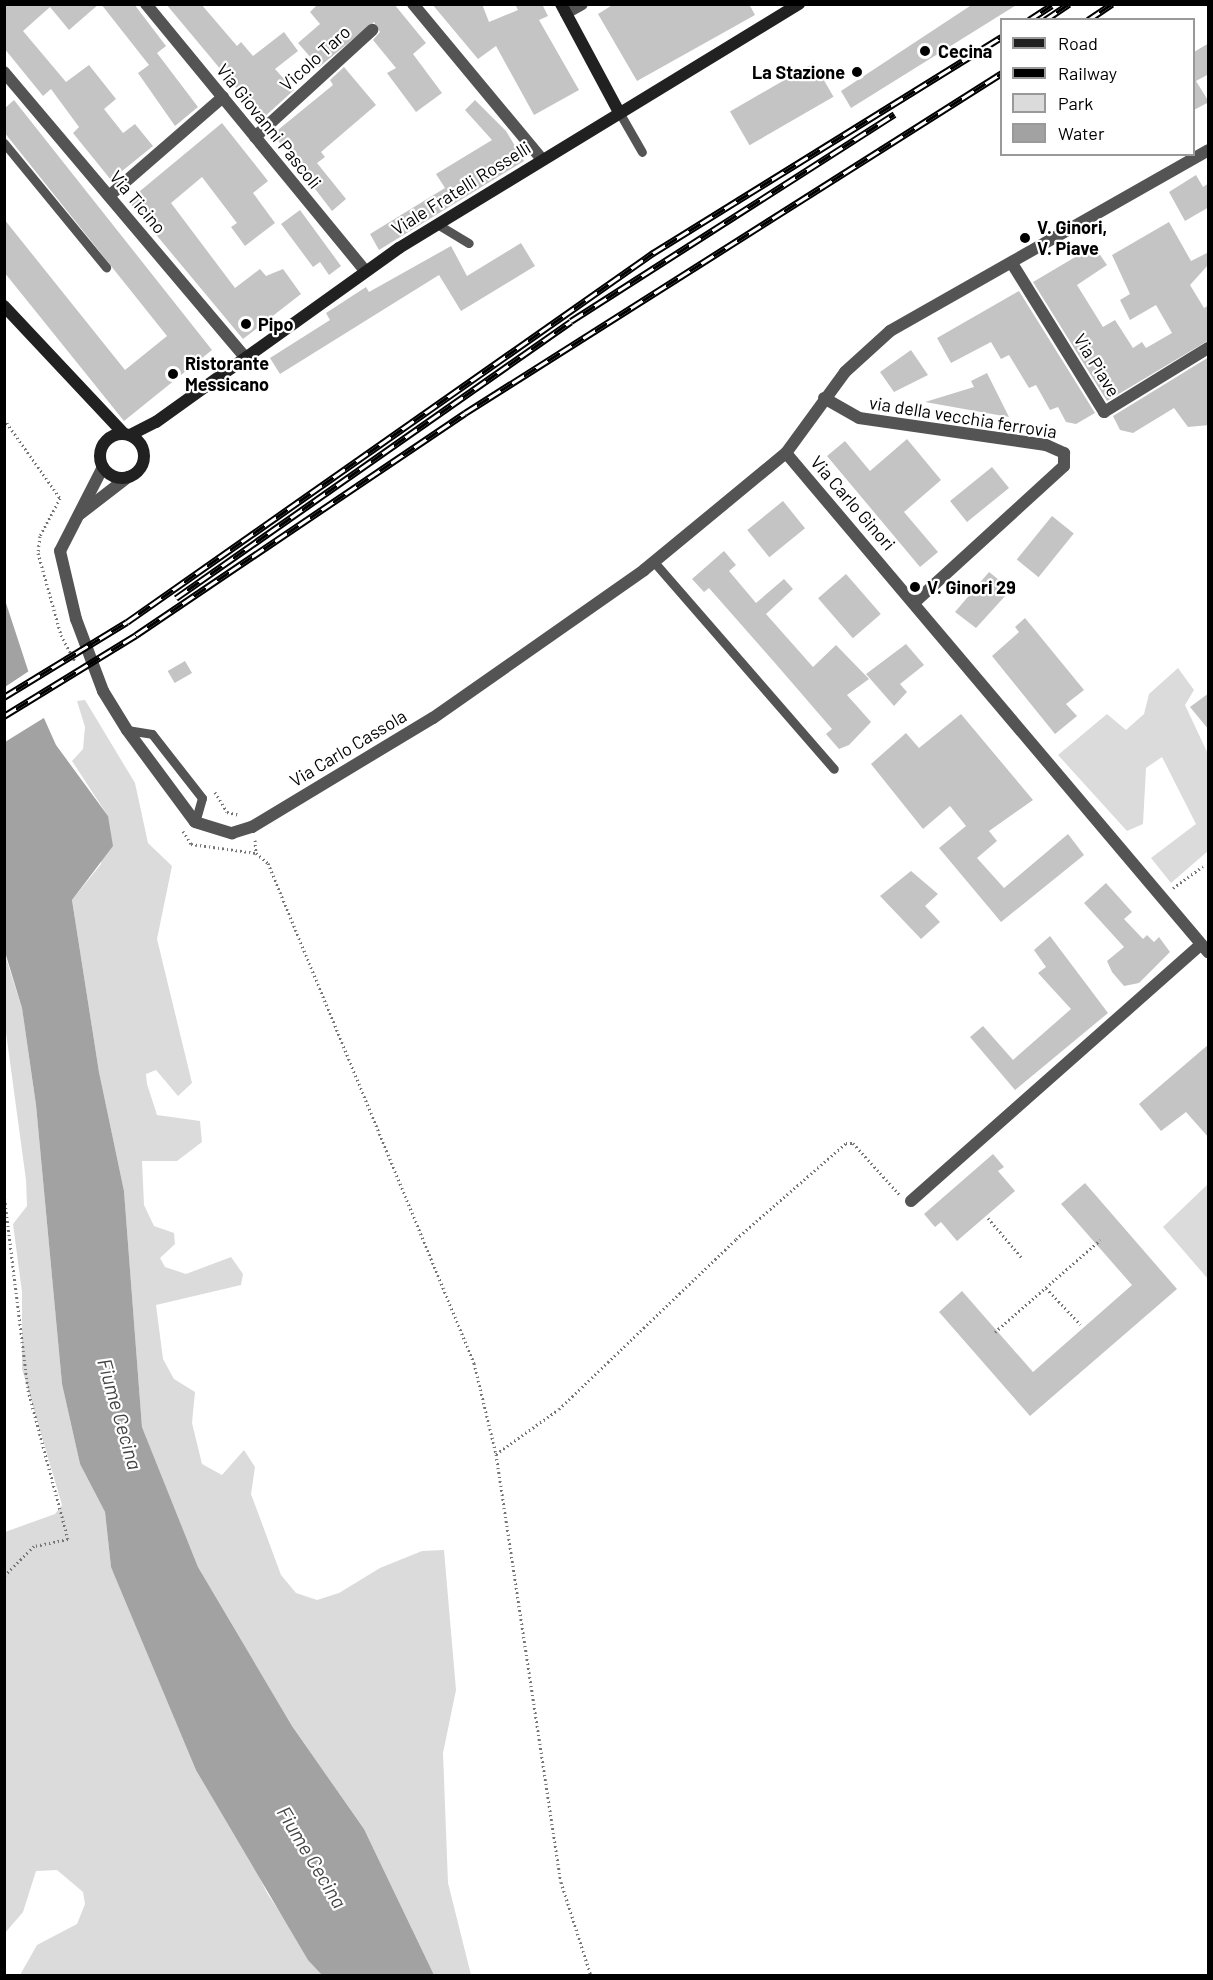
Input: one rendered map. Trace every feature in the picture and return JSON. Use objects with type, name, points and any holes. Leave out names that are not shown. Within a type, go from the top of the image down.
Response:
[{"type":"street","name":"Via Giovanni Pascoli","points":[[146,4],[364,271]]},
{"type":"street","points":[[412,4],[541,159]]},
{"type":"street","points":[[582,4],[563,9],[619,112]]},
{"type":"street","name":"Viale Fratelli Rosselli","points":[[127,435],[156,422],[364,271],[437,224],[799,4]]},
{"type":"street","name":"Vicolo Taro","points":[[255,137],[372,30]]},
{"type":"street","name":"Via Ticino","points":[[4,72],[244,356]]},
{"type":"street","points":[[110,196],[223,97]]},
{"type":"street","name":"Via Carlo Ginori","points":[[1205,948],[786,453],[825,398],[863,352],[890,331],[1013,265],[1209,150]]},
{"type":"street","name":"Via Piave","points":[[1013,265],[1104,412],[1209,348]]},
{"type":"street","points":[[4,306],[104,417],[142,448],[142,462],[128,477],[114,476],[103,467],[100,454],[106,441],[104,417]]},
{"type":"street","name":"via della vecchia ferrovia","points":[[825,398],[859,418],[1046,445],[1064,453],[1064,466],[914,603]]},
{"type":"street","name":"Viale Fratelli Rosselli","points":[[142,448],[156,422]]},
{"type":"street","points":[[106,441],[127,435]]},
{"type":"street","name":"Via Carlo Cassola","points":[[103,467],[60,551],[76,620],[103,691],[126,730],[195,822],[222,834],[252,827],[433,718],[654,562],[786,453]]},
{"type":"street","name":"Via Carlo Cassola","points":[[77,517],[128,477]]},
{"type":"street","points":[[911,1201],[1205,948]]},
{"type":"lane","points":[[619,112],[642,152]]},
{"type":"lane","points":[[4,143],[106,267]]},
{"type":"lane","points":[[437,224],[470,243]]},
{"type":"lane","points":[[654,562],[834,769]]},
{"type":"lane","points":[[126,730],[152,734],[202,798],[195,822]]},
{"type":"path","points":[[4,418],[60,498],[40,536],[38,553],[61,635],[78,667]]},
{"type":"path","points":[[178,825],[191,844],[256,853],[268,863],[446,1286],[474,1362],[496,1454],[561,1882],[591,1976]]},
{"type":"path","points":[[1162,897],[1203,866]]},
{"type":"path","points":[[496,1454],[559,1409],[736,1239],[846,1143],[853,1143],[905,1200],[911,1201]]},
{"type":"path","points":[[4,1194],[28,1390],[68,1539],[34,1546],[4,1576]]},
{"type":"path","points":[[988,1218],[1022,1258]]},
{"type":"path","points":[[995,1332],[1100,1240]]},
{"type":"path","points":[[1046,1288],[1080,1324]]},
{"type":"green space","points":[[1178,668],[1194,690],[1185,705],[1208,754],[1208,851],[1171,883],[1151,858],[1196,824],[1162,757],[1146,768],[1143,824],[1127,831],[1058,755],[1107,714],[1126,730],[1144,714],[1149,694]]},
{"type":"green space","points":[[85,700],[135,783],[148,843],[172,866],[157,939],[192,1083],[178,1096],[156,1070],[146,1074],[147,1084],[157,1115],[200,1121],[202,1142],[177,1161],[142,1161],[144,1205],[154,1226],[174,1233],[175,1244],[160,1258],[165,1267],[186,1274],[231,1257],[243,1274],[241,1285],[156,1305],[163,1359],[174,1379],[195,1392],[192,1423],[202,1464],[222,1475],[244,1450],[255,1467],[251,1494],[281,1575],[296,1593],[317,1600],[339,1593],[380,1568],[422,1551],[444,1550],[456,1690],[443,1753],[448,1883],[471,1975],[434,1975],[364,1829],[292,1726],[198,1567],[142,1427],[124,1191],[99,1072],[72,900],[101,864],[108,816],[72,761],[83,749],[85,727],[77,701]]},
{"type":"green space","points":[[4,952],[22,1008],[36,1105],[62,1384],[80,1464],[105,1512],[111,1567],[267,1893],[322,1975],[20,1975],[37,1945],[77,1924],[85,1904],[83,1892],[57,1870],[36,1871],[23,1912],[5,1933],[5,1532],[55,1514],[62,1505],[22,1369],[22,1292],[13,1224],[27,1206],[26,1180],[5,1025]]},
{"type":"green space","points":[[1208,1184],[1208,1279],[1163,1227]]},
{"type":"water","name":"Fiume Cecina","points":[[4,597],[43,716],[56,745],[108,816],[113,846],[72,900],[99,1072],[124,1191],[142,1427],[198,1567],[292,1726],[364,1829],[434,1975],[322,1975],[308,1960],[196,1770],[111,1567],[105,1512],[80,1464],[62,1384],[36,1105],[22,1008],[5,952]]},
{"type":"pier","points":[[32,669],[47,716],[5,742],[5,687]]},
{"type":"building","points":[[4,4],[99,4],[69,30],[50,7],[23,31],[66,82],[89,65],[116,99],[104,109],[123,133],[135,124],[153,146],[111,180],[73,133],[79,127],[51,89],[43,96],[4,48]]},
{"type":"building","points":[[101,4],[134,4],[166,46],[157,53],[198,107],[175,126],[138,73],[149,65]]},
{"type":"building","points":[[166,4],[201,4],[237,46],[241,42],[253,56],[284,32],[298,51],[275,69],[294,90],[262,119]]},
{"type":"building","points":[[318,4],[394,4],[426,43],[413,54],[442,93],[416,112],[387,73],[396,68],[373,40],[380,32],[374,22],[319,67],[298,43],[320,24],[310,12]]},
{"type":"building","points":[[432,4],[482,4],[489,22],[518,10],[515,4],[542,4],[548,16],[539,20],[579,90],[534,115],[496,46],[478,59]]},
{"type":"building","points":[[614,4],[749,4],[755,15],[637,81],[598,14]]},
{"type":"building","name":"Cecina","points":[[973,4],[1018,4],[851,108],[841,91]]},
{"type":"building","points":[[1209,43],[1209,74],[1196,81],[1209,102],[1195,109],[1195,51]]},
{"type":"building","points":[[814,63],[834,97],[749,145],[730,112]]},
{"type":"building","points":[[344,67],[376,105],[321,152],[325,157],[317,163],[346,199],[332,211],[273,134],[333,85],[330,80]]},
{"type":"building","points":[[14,100],[212,350],[124,421],[4,272],[4,219],[125,370],[167,336],[4,132],[4,109]]},
{"type":"building","points":[[475,100],[506,131],[524,161],[379,250],[370,234],[445,188],[436,174],[492,140],[465,110]]},
{"type":"building","points":[[222,123],[268,181],[253,193],[275,223],[245,246],[231,227],[237,223],[202,177],[171,203],[235,288],[260,269],[266,276],[283,269],[301,294],[243,339],[128,201]]},
{"type":"building","points":[[1196,175],[1203,187],[1209,183],[1209,207],[1185,221],[1169,192]]},
{"type":"building","points":[[300,210],[341,266],[329,275],[320,262],[313,267],[281,224]]},
{"type":"building","points":[[1169,222],[1191,261],[1209,252],[1209,264],[1190,285],[1204,308],[1209,305],[1209,340],[1107,401],[1033,282],[1094,246],[1107,265],[1077,285],[1103,327],[1115,320],[1133,348],[1142,342],[1146,348],[1172,333],[1156,305],[1130,320],[1120,300],[1130,294],[1112,255]]},
{"type":"building","points":[[521,243],[535,266],[461,311],[439,275],[280,374],[270,358],[330,320],[326,313],[366,287],[369,292],[451,246],[467,276]]},
{"type":"building","points":[[1019,291],[1095,413],[1076,424],[1066,422],[1058,407],[1050,410],[1036,385],[1029,388],[1009,355],[1001,359],[991,342],[951,363],[937,338]]},
{"type":"building","points":[[911,350],[928,375],[894,392],[880,372]]},
{"type":"building","points":[[1209,357],[1209,425],[1188,427],[1174,408],[1133,433],[1120,430],[1113,416]]},
{"type":"building","points":[[987,373],[1009,417],[925,402],[974,387],[971,381]]},
{"type":"building","points":[[907,439],[941,480],[904,512],[938,552],[920,567],[827,456],[845,441],[870,471]]},
{"type":"building","points":[[992,467],[1009,488],[967,522],[950,501]]},
{"type":"building","points":[[783,501],[805,528],[769,557],[747,530]]},
{"type":"building","points":[[1052,516],[1074,534],[1039,577],[1017,560]]},
{"type":"building","points":[[724,551],[736,565],[729,571],[756,603],[784,579],[793,589],[766,614],[813,667],[836,645],[869,679],[847,695],[871,722],[849,745],[839,749],[826,734],[832,729],[775,663],[709,588],[704,592],[692,579]]},
{"type":"building","points":[[989,572],[1008,587],[1007,594],[976,628],[955,612]]},
{"type":"building","points":[[846,574],[881,614],[853,638],[818,598]]},
{"type":"building","points":[[1025,618],[1084,690],[1066,704],[1077,716],[1055,734],[992,656],[1019,632],[1015,627]]},
{"type":"building","points":[[906,644],[924,665],[900,684],[907,692],[894,706],[866,674]]},
{"type":"building","points":[[185,661],[192,673],[175,683],[168,671]]},
{"type":"building","points":[[1209,693],[1209,730],[1190,707]]},
{"type":"building","points":[[961,714],[1033,800],[989,831],[997,841],[977,858],[1004,888],[1068,834],[1084,855],[1001,922],[939,848],[966,826],[950,806],[923,829],[871,764],[906,733],[919,748]]},
{"type":"building","points":[[911,871],[938,894],[925,906],[940,922],[921,939],[880,896]]},
{"type":"building","points":[[1106,883],[1132,912],[1124,919],[1143,939],[1147,935],[1154,942],[1159,937],[1170,952],[1139,983],[1124,986],[1112,972],[1107,961],[1124,947],[1084,903]]},
{"type":"building","points":[[1050,936],[1108,1013],[1015,1090],[970,1037],[983,1026],[1013,1060],[1071,1009],[1038,973],[1046,967],[1034,950]]},
{"type":"building","points":[[1209,1044],[1209,1138],[1186,1112],[1161,1131],[1139,1104]]},
{"type":"building","points":[[993,1154],[1004,1167],[998,1171],[1015,1191],[957,1241],[941,1222],[935,1227],[924,1214]]},
{"type":"building","points":[[1085,1183],[1177,1289],[1030,1416],[939,1312],[962,1291],[1033,1372],[1132,1285],[1061,1204]]},
{"type":"railway","points":[[1048,18],[1069,4]]},
{"type":"railway","points":[[1091,18],[1112,4]]},
{"type":"railway","points":[[1032,18],[1052,5]]},
{"type":"railway","points":[[4,697],[127,622],[653,253],[1000,38]]},
{"type":"railway","points":[[4,716],[136,635],[465,413],[1000,74]]},
{"type":"railway","points":[[176,598],[571,321],[895,114]]},
{"type":"place","name":"Cecina","points":[[925,51]]},
{"type":"place","name":"La Stazione","points":[[857,72]]},
{"type":"place","name":"V. Ginori, V. Piave","points":[[1025,238]]},
{"type":"place","name":"Pipo","points":[[246,324]]},
{"type":"place","name":"Ristorante Messicano","points":[[173,374]]},
{"type":"place","name":"V. Ginori 29","points":[[915,587]]}]
